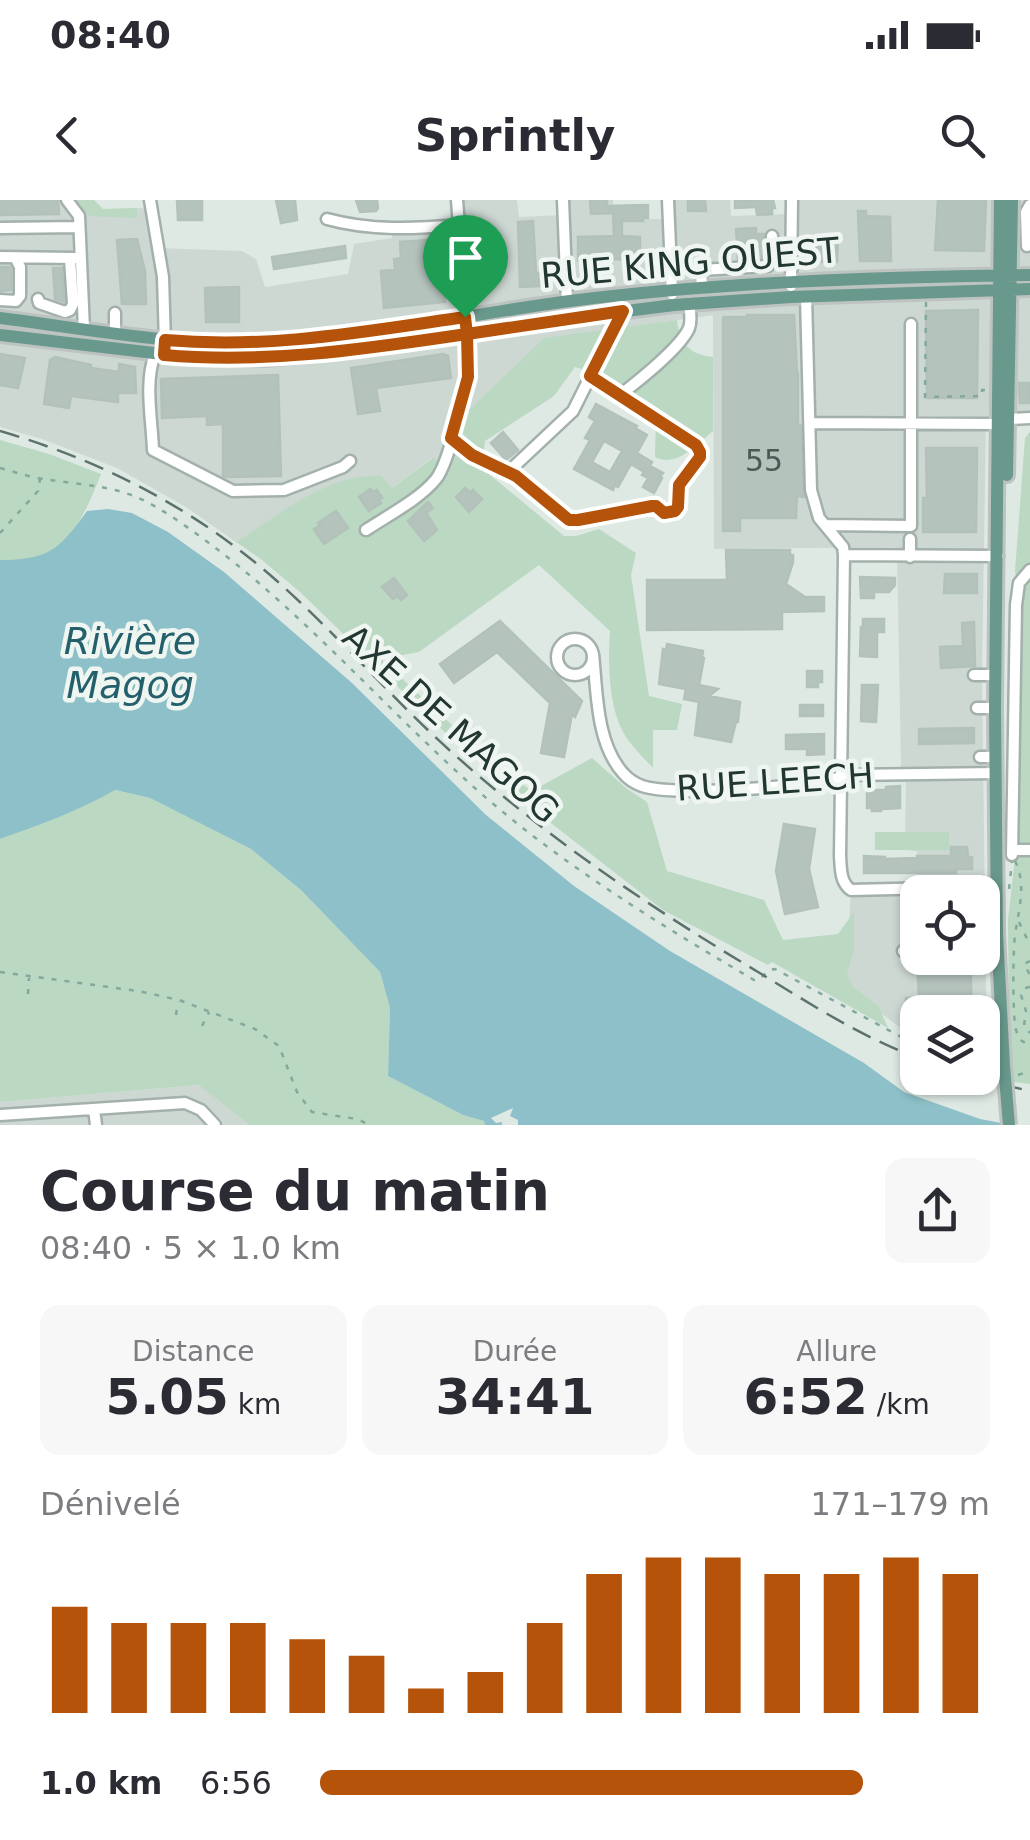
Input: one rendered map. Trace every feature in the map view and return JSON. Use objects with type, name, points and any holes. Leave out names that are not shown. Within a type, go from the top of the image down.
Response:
[{"type":"main road","points":[[995,875],[989,822],[996,774],[998,556],[1006,537],[1000,200]]},
{"type":"main road","points":[[1004,282],[1012,200]]},
{"type":"main road","name":"RUE KING OUEST","points":[[0,336],[160,355],[296,357],[623,311],[702,288],[842,274],[896,271],[1030,288]]},
{"type":"main road","name":"RUE KING OUEST","points":[[0,318],[165,340],[306,340],[567,301],[672,298],[689,304],[1004,282],[1030,276]]},
{"type":"main road","points":[[993,975],[1008,1125]]},
{"type":"street","points":[[38,299],[38,304],[65,312],[73,304],[80,227],[79,216],[67,200]]},
{"type":"street","points":[[150,200],[164,277],[165,340],[160,355],[152,361],[153,450],[232,491],[284,490],[350,461]]},
{"type":"street","points":[[366,530],[436,480],[474,376],[465,317],[458,200]]},
{"type":"street","points":[[563,200],[567,301]]},
{"type":"street","points":[[668,200],[672,298]]},
{"type":"street","points":[[1010,250],[1028,245],[1026,218],[1030,204]]},
{"type":"street","points":[[795,205],[791,282],[798,297],[811,423],[811,490],[816,510],[844,556],[841,874],[851,890],[900,891]]},
{"type":"street","points":[[1011,217],[1026,218]]},
{"type":"street","points":[[328,219],[373,228],[459,224]]},
{"type":"street","points":[[0,228],[80,227]]},
{"type":"street","points":[[669,233],[684,232]]},
{"type":"street","points":[[762,283],[765,266],[773,258],[772,236]]},
{"type":"street","points":[[0,257],[76,258]]},
{"type":"street","points":[[76,258],[84,329]]},
{"type":"street","points":[[0,300],[16,302],[20,296],[20,267],[16,259]]},
{"type":"street","points":[[702,288],[700,270],[792,265]]},
{"type":"street","points":[[620,395],[687,332],[689,304]]},
{"type":"street","points":[[508,472],[573,411],[623,311]]},
{"type":"street","points":[[115,313],[115,334]]},
{"type":"street","points":[[826,526],[911,526],[911,324]]},
{"type":"street","points":[[451,438],[472,455],[508,472],[573,520],[652,506],[664,513],[675,511],[679,485],[697,464],[700,452],[696,445],[590,376]]},
{"type":"street","points":[[811,423],[1003,422],[1030,418]]},
{"type":"street","points":[[910,539],[910,556]]},
{"type":"street","points":[[844,556],[939,560],[998,556]]},
{"type":"street","points":[[1030,570],[1019,583],[1016,604],[1012,853],[1030,850]]},
{"type":"street","name":"RUE LEECH","points":[[593,654],[606,741],[621,771],[644,787],[723,790],[889,771],[924,780],[996,774]]},
{"type":"street","points":[[974,675],[996,674]]},
{"type":"street","points":[[978,708],[995,708]]},
{"type":"street","points":[[980,757],[996,756]]},
{"type":"street","points":[[0,1115],[185,1103],[201,1110],[215,1125]]},
{"type":"street","points":[[94,1108],[96,1125]]},
{"type":"path","points":[[926,301],[925,397],[982,396],[982,390],[986,390]]},
{"type":"path","points":[[911,324],[926,308]]},
{"type":"path","name":"AXE DE MAGOG","points":[[0,468],[133,496],[178,521],[246,572],[307,626],[468,783],[564,858],[642,912],[754,980],[775,969],[900,1036]]},
{"type":"path","points":[[0,533],[38,491],[40,478]]},
{"type":"path","points":[[1000,889],[1009,889],[1012,853]]},
{"type":"path","points":[[1012,853],[1020,870],[1021,890],[1014,943],[1015,1027],[1018,1039],[1030,1046]]},
{"type":"path","points":[[1018,920],[1030,945]]},
{"type":"path","points":[[1030,961],[1024,964],[1030,975]]},
{"type":"path","points":[[0,972],[178,1000],[255,1029],[279,1046],[298,1092],[312,1112],[370,1125]]},
{"type":"path","points":[[28,994],[30,976]]},
{"type":"path","points":[[1030,986],[1021,995],[1026,1011],[1024,1026],[1030,1032]]},
{"type":"path","points":[[176,1015],[178,1000]]},
{"type":"path","points":[[202,1026],[210,1011]]},
{"type":"shaded area","points":[[0,200],[94,200],[103,209],[152,208],[159,248],[242,251],[256,259],[265,287],[348,274],[354,244],[392,238],[393,229],[458,225],[457,200],[517,200],[519,217],[563,215],[563,200],[613,200],[614,219],[668,219],[668,200],[730,200],[731,216],[792,214],[792,200],[1030,200],[1030,418],[986,419],[982,675],[985,875],[918,875],[917,851],[905,850],[906,769],[901,768],[897,547],[714,549],[713,315],[544,339],[444,464],[432,458],[392,488],[266,524],[236,542],[186,507],[117,468],[0,427]]},
{"type":"shaded area","points":[[900,889],[900,975],[986,975],[986,995],[900,995],[900,1027],[850,990],[846,973],[851,890]]},
{"type":"shaded area","points":[[200,1085],[250,1125],[0,1125],[0,1102]]},
{"type":"green space","points":[[77,200],[94,200],[103,209],[137,208],[137,218],[90,216]]},
{"type":"green space","points":[[677,320],[687,346],[698,354],[713,357],[713,431],[686,453],[671,460],[655,457],[656,411],[615,380],[575,367],[554,396],[485,441],[484,450],[490,475],[564,536],[599,529],[636,553],[631,575],[649,696],[682,704],[677,730],[653,730],[653,768],[629,742],[614,709],[610,631],[539,565],[419,652],[381,659],[496,766],[532,791],[592,758],[647,802],[667,871],[764,900],[783,940],[838,934],[854,912],[854,949],[847,974],[853,987],[879,1007],[888,1028],[772,962],[768,965],[663,910],[459,746],[300,592],[236,542],[323,488],[361,477],[381,476],[392,488],[433,458],[444,463],[456,423],[544,338]]},
{"type":"green space","points":[[1030,432],[1030,1084],[1014,1082],[1009,1029],[1008,919],[1014,867],[1020,603],[1015,571],[1025,438]]},
{"type":"green space","points":[[0,440],[101,474],[84,513],[68,536],[46,554],[28,560],[0,560]]},
{"type":"green space","points":[[114,790],[150,798],[251,849],[301,890],[380,972],[390,1008],[388,1076],[463,1115],[485,1121],[485,1125],[250,1125],[199,1085],[0,1102],[0,839],[73,811]]},
{"type":"green space","points":[[875,832],[949,832],[949,850],[875,850]]},
{"type":"water","name":"Rivière Magog","points":[[87,511],[132,513],[168,532],[224,572],[352,683],[486,815],[574,886],[670,951],[864,1063],[900,1089],[900,1095],[912,1095],[980,1119],[1012,1125],[518,1125],[518,1120],[510,1116],[513,1108],[491,1118],[502,1125],[485,1125],[484,1121],[463,1115],[388,1076],[390,1008],[380,972],[301,890],[251,849],[150,798],[115,790],[0,839],[0,560],[30,558],[51,550]]},
{"type":"building","points":[[0,200],[58,200],[59,214],[0,215]]},
{"type":"building","points":[[177,200],[202,200],[202,220],[178,220]]},
{"type":"building","points":[[276,200],[295,200],[297,220],[281,223]]},
{"type":"building","points":[[356,200],[377,200],[378,208],[360,212]]},
{"type":"building","points":[[590,200],[607,200],[607,206],[648,205],[648,218],[622,221],[622,236],[640,237],[640,260],[580,263],[578,237],[614,236],[613,213],[591,214]]},
{"type":"building","points":[[688,200],[705,200],[706,211],[688,211]]},
{"type":"building","points":[[735,200],[773,200],[775,208],[772,214],[757,215],[756,207],[735,208]]},
{"type":"building","points":[[938,200],[986,200],[984,251],[935,250]]},
{"type":"building","points":[[858,211],[866,211],[866,216],[890,217],[891,261],[860,261]]},
{"type":"building","points":[[533,221],[540,286],[520,287],[518,222]]},
{"type":"building","points":[[756,228],[756,234],[764,234],[763,258],[738,259],[736,229]]},
{"type":"building","points":[[818,236],[838,236],[837,262],[811,262],[811,244],[818,244]]},
{"type":"building","points":[[137,239],[145,271],[146,304],[122,304],[117,240]]},
{"type":"building","points":[[439,239],[445,302],[384,308],[381,271],[395,270],[394,259],[401,258],[400,242]]},
{"type":"building","points":[[345,246],[346,258],[274,269],[272,257]]},
{"type":"building","points":[[0,267],[11,269],[11,290],[0,291]]},
{"type":"building","points":[[53,268],[62,268],[64,302],[55,299]]},
{"type":"building","points":[[239,287],[239,322],[206,322],[205,288]]},
{"type":"building","points":[[978,310],[977,398],[927,398],[926,311]]},
{"type":"building","points":[[794,315],[804,497],[797,496],[796,518],[740,518],[740,531],[723,531],[723,319]]},
{"type":"building","points":[[0,354],[25,358],[18,388],[0,385]]},
{"type":"building","points":[[448,356],[451,378],[376,388],[380,411],[358,414],[351,368]]},
{"type":"building","points":[[55,357],[119,372],[119,364],[135,367],[136,393],[118,393],[118,402],[71,396],[69,408],[44,404],[50,360]]},
{"type":"building","points":[[278,375],[281,476],[223,476],[223,424],[207,425],[207,416],[162,418],[161,379]]},
{"type":"building","points":[[1019,383],[1030,383],[1030,403],[1020,403]]},
{"type":"building","points":[[596,404],[647,435],[637,453],[663,473],[654,493],[643,487],[648,478],[642,475],[644,472],[631,464],[613,490],[574,469],[590,440],[585,438],[595,421],[589,417]],"holes":[[[604,441],[622,451],[610,472],[592,462]]]},
{"type":"building","points":[[503,432],[518,450],[506,460],[491,443]]},
{"type":"building","points":[[926,448],[977,448],[976,532],[923,532]]},
{"type":"building","points":[[465,488],[482,499],[469,512],[456,497]]},
{"type":"building","points":[[370,489],[377,490],[382,498],[369,511],[359,497]]},
{"type":"building","points":[[428,502],[433,508],[426,513],[437,530],[424,541],[408,521]]},
{"type":"building","points":[[336,511],[348,528],[324,544],[314,529]]},
{"type":"building","points":[[726,550],[790,550],[793,562],[786,584],[805,597],[824,597],[824,611],[782,612],[782,629],[647,630],[647,580],[727,580]]},
{"type":"building","points":[[945,574],[977,574],[977,593],[944,593]]},
{"type":"building","points":[[860,577],[895,578],[895,585],[889,592],[874,592],[874,598],[861,598]]},
{"type":"building","points":[[394,578],[407,595],[401,600],[397,596],[393,599],[382,587]]},
{"type":"building","points":[[863,619],[884,619],[884,632],[877,632],[877,657],[860,656]]},
{"type":"building","points":[[500,621],[582,701],[575,717],[572,714],[564,757],[541,753],[550,703],[497,652],[454,683],[440,664]]},
{"type":"building","points":[[974,622],[975,666],[941,668],[940,647],[963,646],[962,623]]},
{"type":"building","points":[[667,644],[703,651],[699,685],[718,689],[709,696],[740,702],[731,742],[695,735],[699,702],[684,699],[686,689],[659,684]]},
{"type":"building","points":[[807,671],[822,671],[818,687],[807,687]]},
{"type":"building","points":[[862,685],[878,685],[876,722],[861,721]]},
{"type":"building","points":[[800,705],[823,705],[823,716],[800,716]]},
{"type":"building","points":[[974,728],[974,743],[919,744],[919,729]]},
{"type":"building","points":[[824,734],[824,754],[807,755],[807,749],[786,749],[786,735]]},
{"type":"building","points":[[900,786],[900,808],[867,808],[867,790]]},
{"type":"building","points":[[784,824],[815,829],[809,869],[818,907],[785,914],[776,871]]},
{"type":"building","points":[[951,847],[967,847],[972,869],[956,869],[956,873],[864,873],[864,856],[951,856]]},
{"type":"building","points":[[918,975],[971,975],[971,995],[919,995]]},
{"type":"railway","points":[[0,431],[112,473],[214,532],[300,602],[456,756],[564,844],[679,923],[796,996],[900,1051]]},
{"type":"railway","points":[[1000,1084],[1030,1091]]},
{"type":"route","points":[[465,317],[306,340],[165,340],[164,355],[296,357],[467,334],[468,377],[451,438],[463,449],[516,476],[569,520],[652,506],[664,513],[675,511],[679,485],[700,457],[696,445],[590,376],[623,311],[467,334],[465,317]]}]
